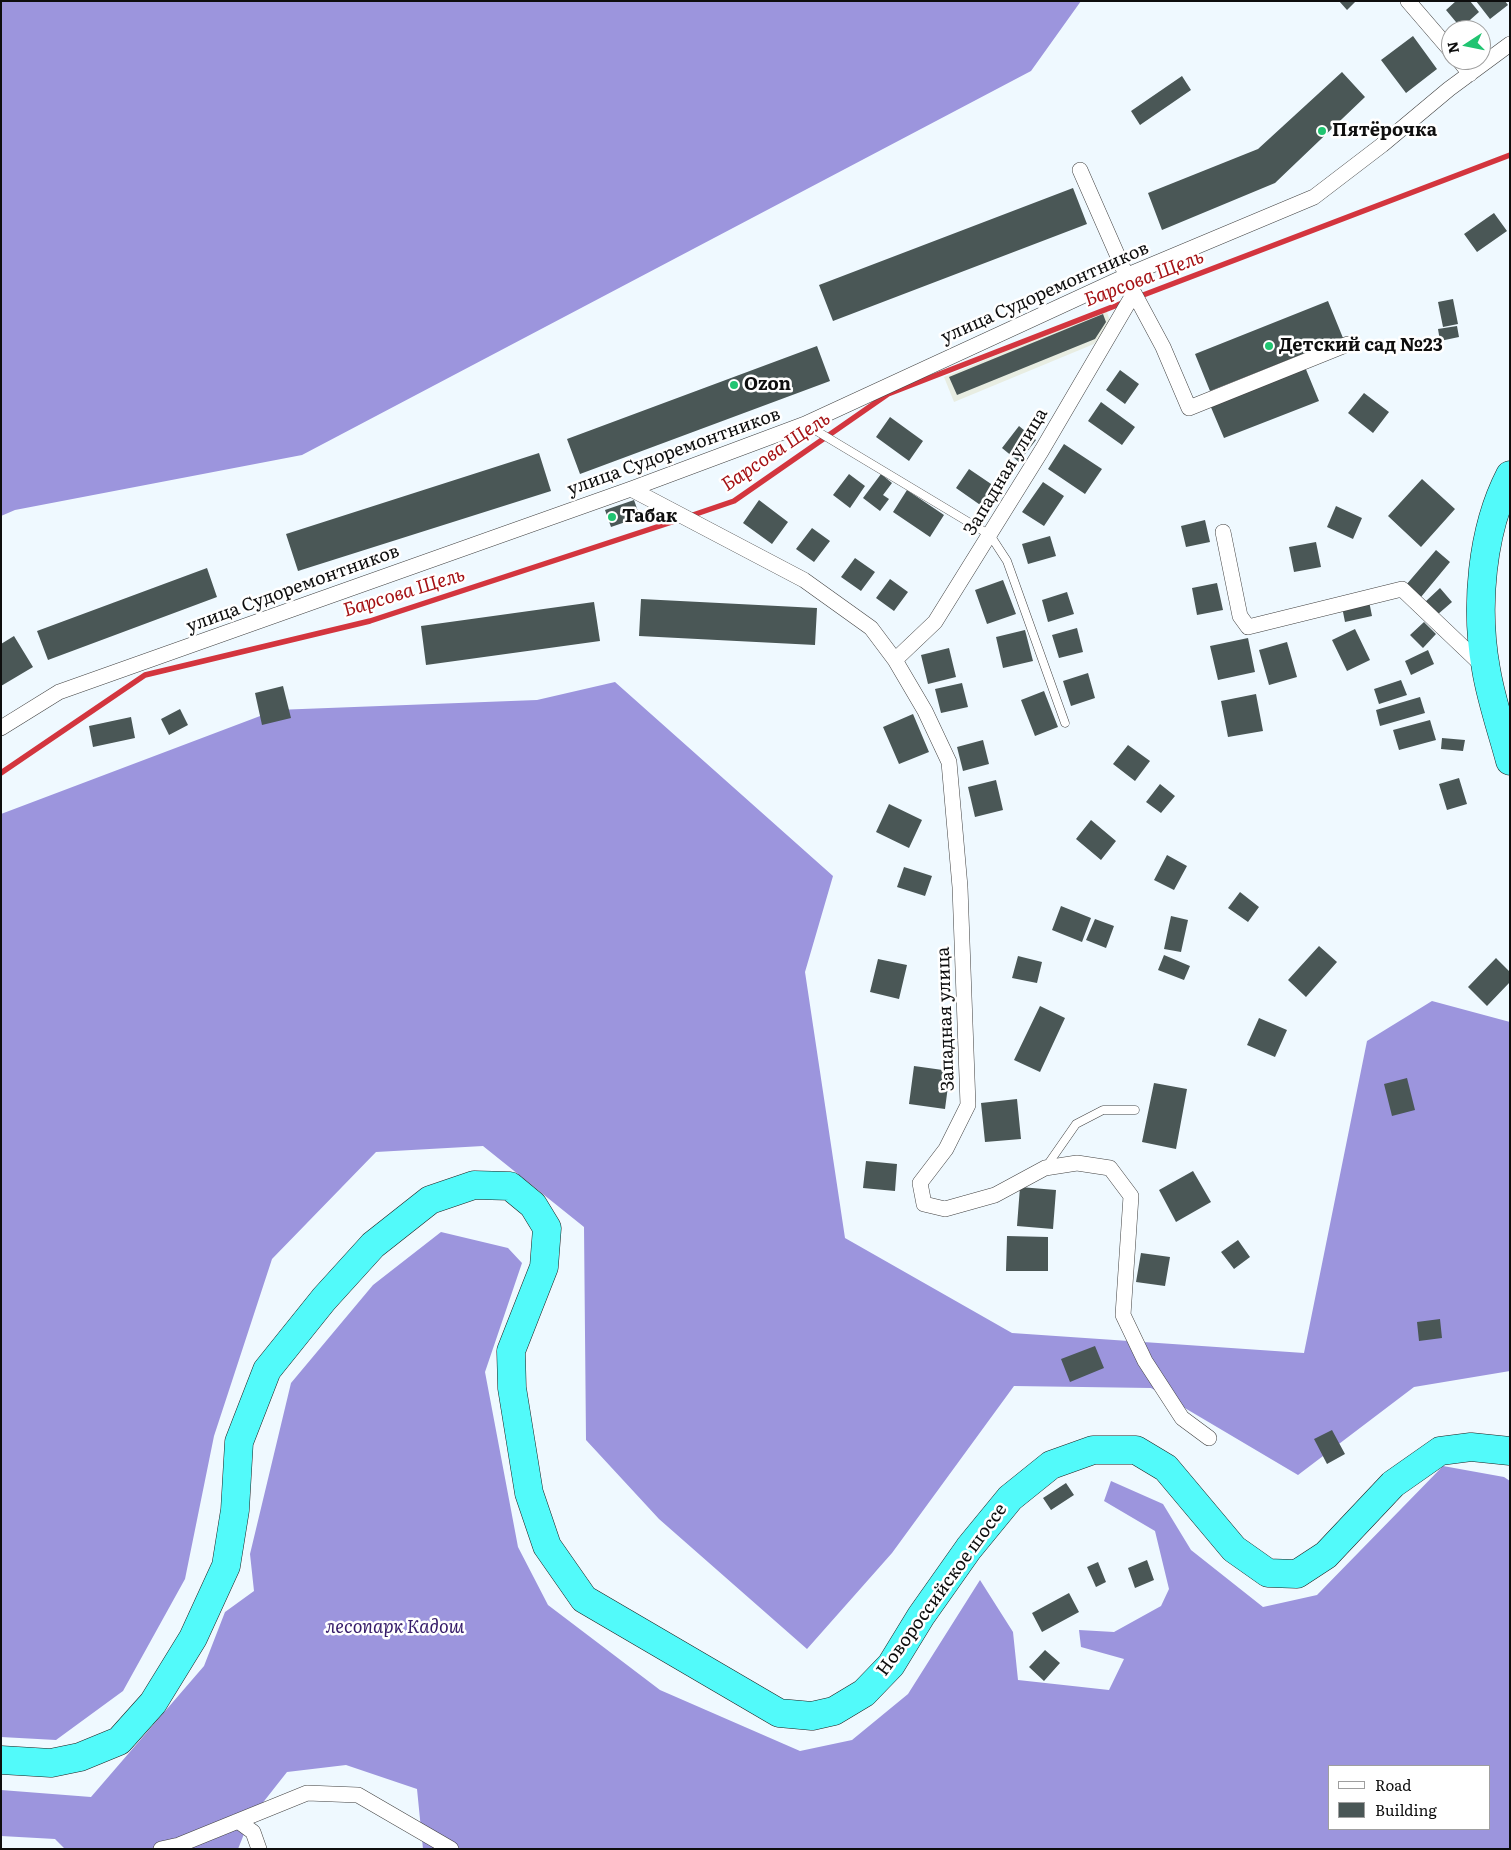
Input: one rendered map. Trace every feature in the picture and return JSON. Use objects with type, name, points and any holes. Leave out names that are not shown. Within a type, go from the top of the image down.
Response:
[{"type":"highway","points":[[1510,475],[1487,538],[1479,603],[1486,669],[1510,761]]},
{"type":"highway","name":"Новороссийское шоссе","points":[[1,1760],[51,1763],[80,1757],[119,1741],[153,1703],[193,1638],[226,1566],[235,1510],[239,1442],[268,1370],[324,1298],[373,1245],[430,1200],[474,1185],[510,1186],[534,1205],[547,1228],[544,1267],[512,1351],[512,1388],[529,1493],[547,1546],[584,1600],[779,1712],[812,1716],[834,1711],[864,1693],[891,1665],[921,1616],[970,1548],[1010,1498],[1052,1466],[1093,1450],[1136,1450],[1166,1468],[1234,1549],[1268,1573],[1297,1574],[1326,1555],[1393,1484],[1440,1451],[1471,1447],[1510,1451]]},
{"type":"street","points":[[1408,1],[1441,39]]},
{"type":"street","name":"улица Судоремонтников","points":[[1,728],[59,692],[631,489],[805,424],[1128,275],[1314,197],[1510,44]]},
{"type":"street","points":[[1467,70],[1470,74]]},
{"type":"street","points":[[1080,170],[1128,275],[1134,293],[1163,347],[1189,408],[1348,344]]},
{"type":"street","name":"Западная улица","points":[[894,660],[935,622],[990,535],[1134,293]]},
{"type":"street","name":"Западная улица","points":[[631,489],[804,580],[871,628],[894,660],[925,711],[950,762],[960,877],[968,1105],[946,1149],[920,1183],[924,1204],[945,1209],[995,1195],[1045,1168],[1077,1163],[1110,1168],[1131,1196],[1124,1315],[1145,1361],[1182,1418],[1209,1438]]},
{"type":"street","points":[[1222,532],[1240,616],[1248,627],[1402,589],[1486,669]]},
{"type":"street","points":[[161,1849],[179,1845],[307,1793],[358,1795],[451,1849]]},
{"type":"street","points":[[238,1821],[253,1832],[260,1849]]},
{"type":"lane","points":[[805,424],[990,535],[1007,561],[1066,723]]},
{"type":"lane","points":[[1045,1168],[1076,1124],[1104,1110],[1135,1110]]},
{"type":"shaded area","points":[[1106,309],[1111,324],[1094,344],[954,402],[944,377]]},
{"type":"green space","points":[[1,1],[1081,1],[1031,71],[302,455],[15,510],[1,516]]},
{"type":"green space","points":[[615,682],[833,876],[805,972],[845,1238],[1012,1333],[1304,1353],[1367,1041],[1432,1001],[1510,1022],[1510,1371],[1414,1387],[1298,1475],[1151,1388],[1014,1386],[892,1553],[807,1649],[659,1519],[586,1440],[584,1227],[483,1146],[376,1152],[272,1259],[214,1436],[185,1579],[123,1691],[56,1740],[1,1737],[1,814],[276,710],[537,700]]},
{"type":"green space","name":"лесопарк Кадош","points":[[441,1232],[508,1248],[522,1263],[485,1372],[518,1547],[548,1605],[660,1690],[800,1751],[852,1740],[908,1694],[980,1580],[1013,1632],[1018,1680],[1109,1690],[1124,1659],[1081,1647],[1079,1630],[1114,1632],[1161,1606],[1169,1589],[1155,1531],[1104,1501],[1111,1481],[1163,1504],[1191,1550],[1263,1607],[1317,1595],[1443,1466],[1504,1477],[1510,1481],[1510,1849],[423,1849],[417,1789],[346,1765],[287,1772],[250,1819],[238,1849],[65,1849],[55,1839],[1,1836],[1,1790],[91,1797],[204,1666],[225,1612],[254,1591],[250,1554],[291,1383],[373,1285]]},
{"type":"building","points":[[1339,1],[1356,1],[1347,10]]},
{"type":"building","points":[[1456,1],[1470,1],[1479,12],[1470,20],[1454,20],[1446,10]]},
{"type":"building","points":[[1476,1],[1505,1],[1508,5],[1490,19]]},
{"type":"building","points":[[1413,36],[1437,69],[1406,93],[1381,60]]},
{"type":"building","points":[[1342,72],[1365,97],[1275,183],[1162,230],[1148,193],[1258,149]]},
{"type":"building","points":[[1182,76],[1191,90],[1140,125],[1131,111]]},
{"type":"building","points":[[1073,188],[1087,224],[833,321],[819,285]]},
{"type":"building","points":[[1494,213],[1507,231],[1477,252],[1464,234]]},
{"type":"building","points":[[1453,299],[1458,324],[1443,327],[1438,302]]},
{"type":"building","name":"Детский сад №23","points":[[1328,301],[1343,338],[1210,391],[1195,354]]},
{"type":"building","points":[[1103,314],[1106,322],[1095,339],[957,395],[949,377]]},
{"type":"building","points":[[1457,326],[1459,337],[1440,341],[1438,329]]},
{"type":"building","points":[[817,346],[830,381],[580,474],[567,439]]},
{"type":"building","points":[[1305,367],[1319,401],[1224,438],[1210,405]]},
{"type":"building","points":[[1120,370],[1139,384],[1125,404],[1106,390]]},
{"type":"building","points":[[1364,393],[1389,412],[1373,433],[1348,413]]},
{"type":"building","points":[[1101,402],[1135,427],[1122,445],[1088,421]]},
{"type":"building","points":[[890,417],[923,441],[909,461],[876,437]]},
{"type":"building","points":[[1019,426],[1036,440],[1019,462],[1002,448]]},
{"type":"building","points":[[1064,444],[1102,469],[1085,494],[1048,469]]},
{"type":"building","points":[[539,453],[551,491],[298,571],[286,534]]},
{"type":"building","points":[[969,469],[1000,490],[986,509],[956,488]]},
{"type":"building","points":[[849,474],[865,486],[850,508],[833,495]]},
{"type":"building","points":[[881,474],[892,483],[883,495],[889,499],[880,511],[863,498]]},
{"type":"building","points":[[1422,479],[1455,509],[1421,547],[1388,516]]},
{"type":"building","points":[[1043,482],[1064,496],[1044,526],[1022,512]]},
{"type":"building","points":[[907,490],[944,515],[930,537],[893,512]]},
{"type":"building","points":[[634,500],[640,517],[611,527],[605,510]]},
{"type":"building","points":[[759,500],[788,522],[772,544],[743,523]]},
{"type":"building","points":[[1336,506],[1362,518],[1353,539],[1327,527]]},
{"type":"building","points":[[1205,520],[1210,542],[1186,547],[1181,526]]},
{"type":"building","points":[[812,528],[830,541],[814,562],[796,549]]},
{"type":"building","points":[[1050,536],[1056,556],[1028,564],[1022,544]]},
{"type":"building","points":[[1316,542],[1321,567],[1294,572],[1289,547]]},
{"type":"building","points":[[1436,550],[1450,562],[1421,597],[1406,585]]},
{"type":"building","points":[[855,558],[875,572],[861,591],[841,577]]},
{"type":"building","points":[[207,568],[217,597],[48,660],[37,631]]},
{"type":"building","points":[[890,579],[908,592],[894,611],[876,598]]},
{"type":"building","points":[[1003,580],[1016,614],[987,624],[975,590]]},
{"type":"building","points":[[1217,583],[1223,610],[1197,615],[1192,588]]},
{"type":"building","points":[[1440,588],[1452,602],[1437,615],[1425,602]]},
{"type":"building","points":[[1067,592],[1074,614],[1048,622],[1042,600]]},
{"type":"building","points":[[641,599],[817,608],[815,645],[639,636]]},
{"type":"building","points":[[1369,601],[1372,616],[1345,622],[1342,607]]},
{"type":"building","points":[[594,602],[600,641],[426,665],[421,626]]},
{"type":"building","points":[[1424,622],[1436,634],[1423,648],[1410,635]]},
{"type":"building","points":[[1077,628],[1083,652],[1059,658],[1052,635]]},
{"type":"building","points":[[1355,629],[1370,660],[1347,671],[1332,640]]},
{"type":"building","points":[[1025,630],[1033,661],[1003,668],[996,637]]},
{"type":"building","points":[[14,636],[33,667],[1,686],[1,644]]},
{"type":"building","points":[[1248,638],[1255,672],[1218,680],[1210,646]]},
{"type":"building","points":[[1287,642],[1297,677],[1269,685],[1259,650]]},
{"type":"building","points":[[949,648],[956,677],[928,684],[921,655]]},
{"type":"building","points":[[1428,650],[1434,664],[1411,675],[1405,661]]},
{"type":"building","points":[[1088,673],[1095,698],[1071,706],[1063,681]]},
{"type":"building","points":[[1401,680],[1407,695],[1379,704],[1374,689]]},
{"type":"building","points":[[962,683],[968,707],[941,713],[935,689]]},
{"type":"building","points":[[283,686],[291,718],[262,725],[255,693]]},
{"type":"building","points":[[1044,691],[1058,727],[1035,736],[1021,700]]},
{"type":"building","points":[[1256,694],[1263,731],[1228,737],[1221,701]]},
{"type":"building","points":[[1420,697],[1425,713],[1380,726],[1376,710]]},
{"type":"building","points":[[180,709],[188,725],[169,735],[161,719]]},
{"type":"building","points":[[913,714],[929,752],[899,764],[883,727]]},
{"type":"building","points":[[131,717],[135,738],[93,747],[89,726]]},
{"type":"building","points":[[1430,720],[1436,740],[1399,750],[1393,730]]},
{"type":"building","points":[[1442,738],[1465,740],[1463,751],[1441,749]]},
{"type":"building","points":[[983,740],[989,764],[963,771],[957,747]]},
{"type":"building","points":[[1128,745],[1150,761],[1135,781],[1113,764]]},
{"type":"building","points":[[1459,778],[1467,804],[1447,810],[1439,784]]},
{"type":"building","points":[[996,780],[1003,810],[975,817],[968,787]]},
{"type":"building","points":[[1160,784],[1175,796],[1161,813],[1146,802]]},
{"type":"building","points":[[889,804],[922,820],[909,848],[876,832]]},
{"type":"building","points":[[1091,820],[1116,841],[1101,860],[1076,839]]},
{"type":"building","points":[[1167,855],[1187,866],[1174,890],[1154,880]]},
{"type":"building","points":[[904,867],[932,876],[925,896],[897,887]]},
{"type":"building","points":[[1240,892],[1259,907],[1248,922],[1228,908]]},
{"type":"building","points":[[1061,906],[1091,918],[1082,942],[1052,930]]},
{"type":"building","points":[[1171,916],[1188,920],[1181,952],[1164,949]]},
{"type":"building","points":[[1095,919],[1114,926],[1106,948],[1086,940]]},
{"type":"building","points":[[1319,946],[1337,962],[1306,997],[1288,980]]},
{"type":"building","points":[[1164,955],[1190,966],[1184,980],[1158,970]]},
{"type":"building","points":[[1018,956],[1042,962],[1037,983],[1012,978]]},
{"type":"building","points":[[1496,958],[1510,972],[1510,982],[1487,1006],[1468,987]]},
{"type":"building","points":[[878,959],[907,965],[899,999],[870,992]]},
{"type":"building","points":[[1040,1006],[1065,1018],[1040,1072],[1014,1060]]},
{"type":"building","points":[[1259,1018],[1287,1030],[1275,1057],[1247,1045]]},
{"type":"building","points":[[914,1066],[950,1071],[945,1109],[909,1104]]},
{"type":"building","points":[[1407,1078],[1415,1110],[1392,1116],[1384,1084]]},
{"type":"building","points":[[1154,1083],[1187,1089],[1176,1149],[1142,1142]]},
{"type":"building","points":[[1017,1099],[1021,1139],[985,1142],[981,1103]]},
{"type":"building","points":[[866,1161],[897,1164],[895,1191],[863,1188]]},
{"type":"building","points":[[1193,1171],[1211,1202],[1176,1222],[1159,1190]]},
{"type":"building","points":[[1020,1187],[1056,1190],[1053,1229],[1017,1226]]},
{"type":"building","points":[[1007,1236],[1048,1237],[1048,1271],[1006,1271]]},
{"type":"building","points":[[1238,1240],[1250,1257],[1234,1269],[1221,1252]]},
{"type":"building","points":[[1141,1253],[1170,1257],[1165,1286],[1136,1282]]},
{"type":"building","points":[[1440,1319],[1442,1338],[1419,1341],[1417,1322]]},
{"type":"building","points":[[1095,1346],[1104,1368],[1070,1382],[1061,1359]]},
{"type":"building","points":[[1332,1430],[1345,1454],[1327,1464],[1314,1439]]},
{"type":"building","points":[[1066,1483],[1074,1495],[1051,1510],[1043,1498]]},
{"type":"building","points":[[1147,1560],[1154,1580],[1135,1588],[1128,1568]]},
{"type":"building","points":[[1098,1562],[1106,1582],[1096,1587],[1087,1567]]},
{"type":"building","points":[[1069,1593],[1079,1612],[1042,1632],[1032,1613]]},
{"type":"building","points":[[1045,1650],[1060,1663],[1044,1681],[1029,1667]]},
{"type":"waterway","name":"Барсова Щель","points":[[1138,297],[1510,155]]},
{"type":"waterway","name":"Барсова Щель","points":[[690,516],[734,501],[888,394],[1125,302]]},
{"type":"waterway","name":"Барсова Щель","points":[[1,773],[145,675],[370,621],[681,519]]},
{"type":"place","name":"Пятёрочка","points":[[1322,131]]},
{"type":"place","name":"Детский сад №23","points":[[1269,346]]},
{"type":"place","name":"Ozon","points":[[734,385]]},
{"type":"place","name":"Табак","points":[[612,517]]}]
